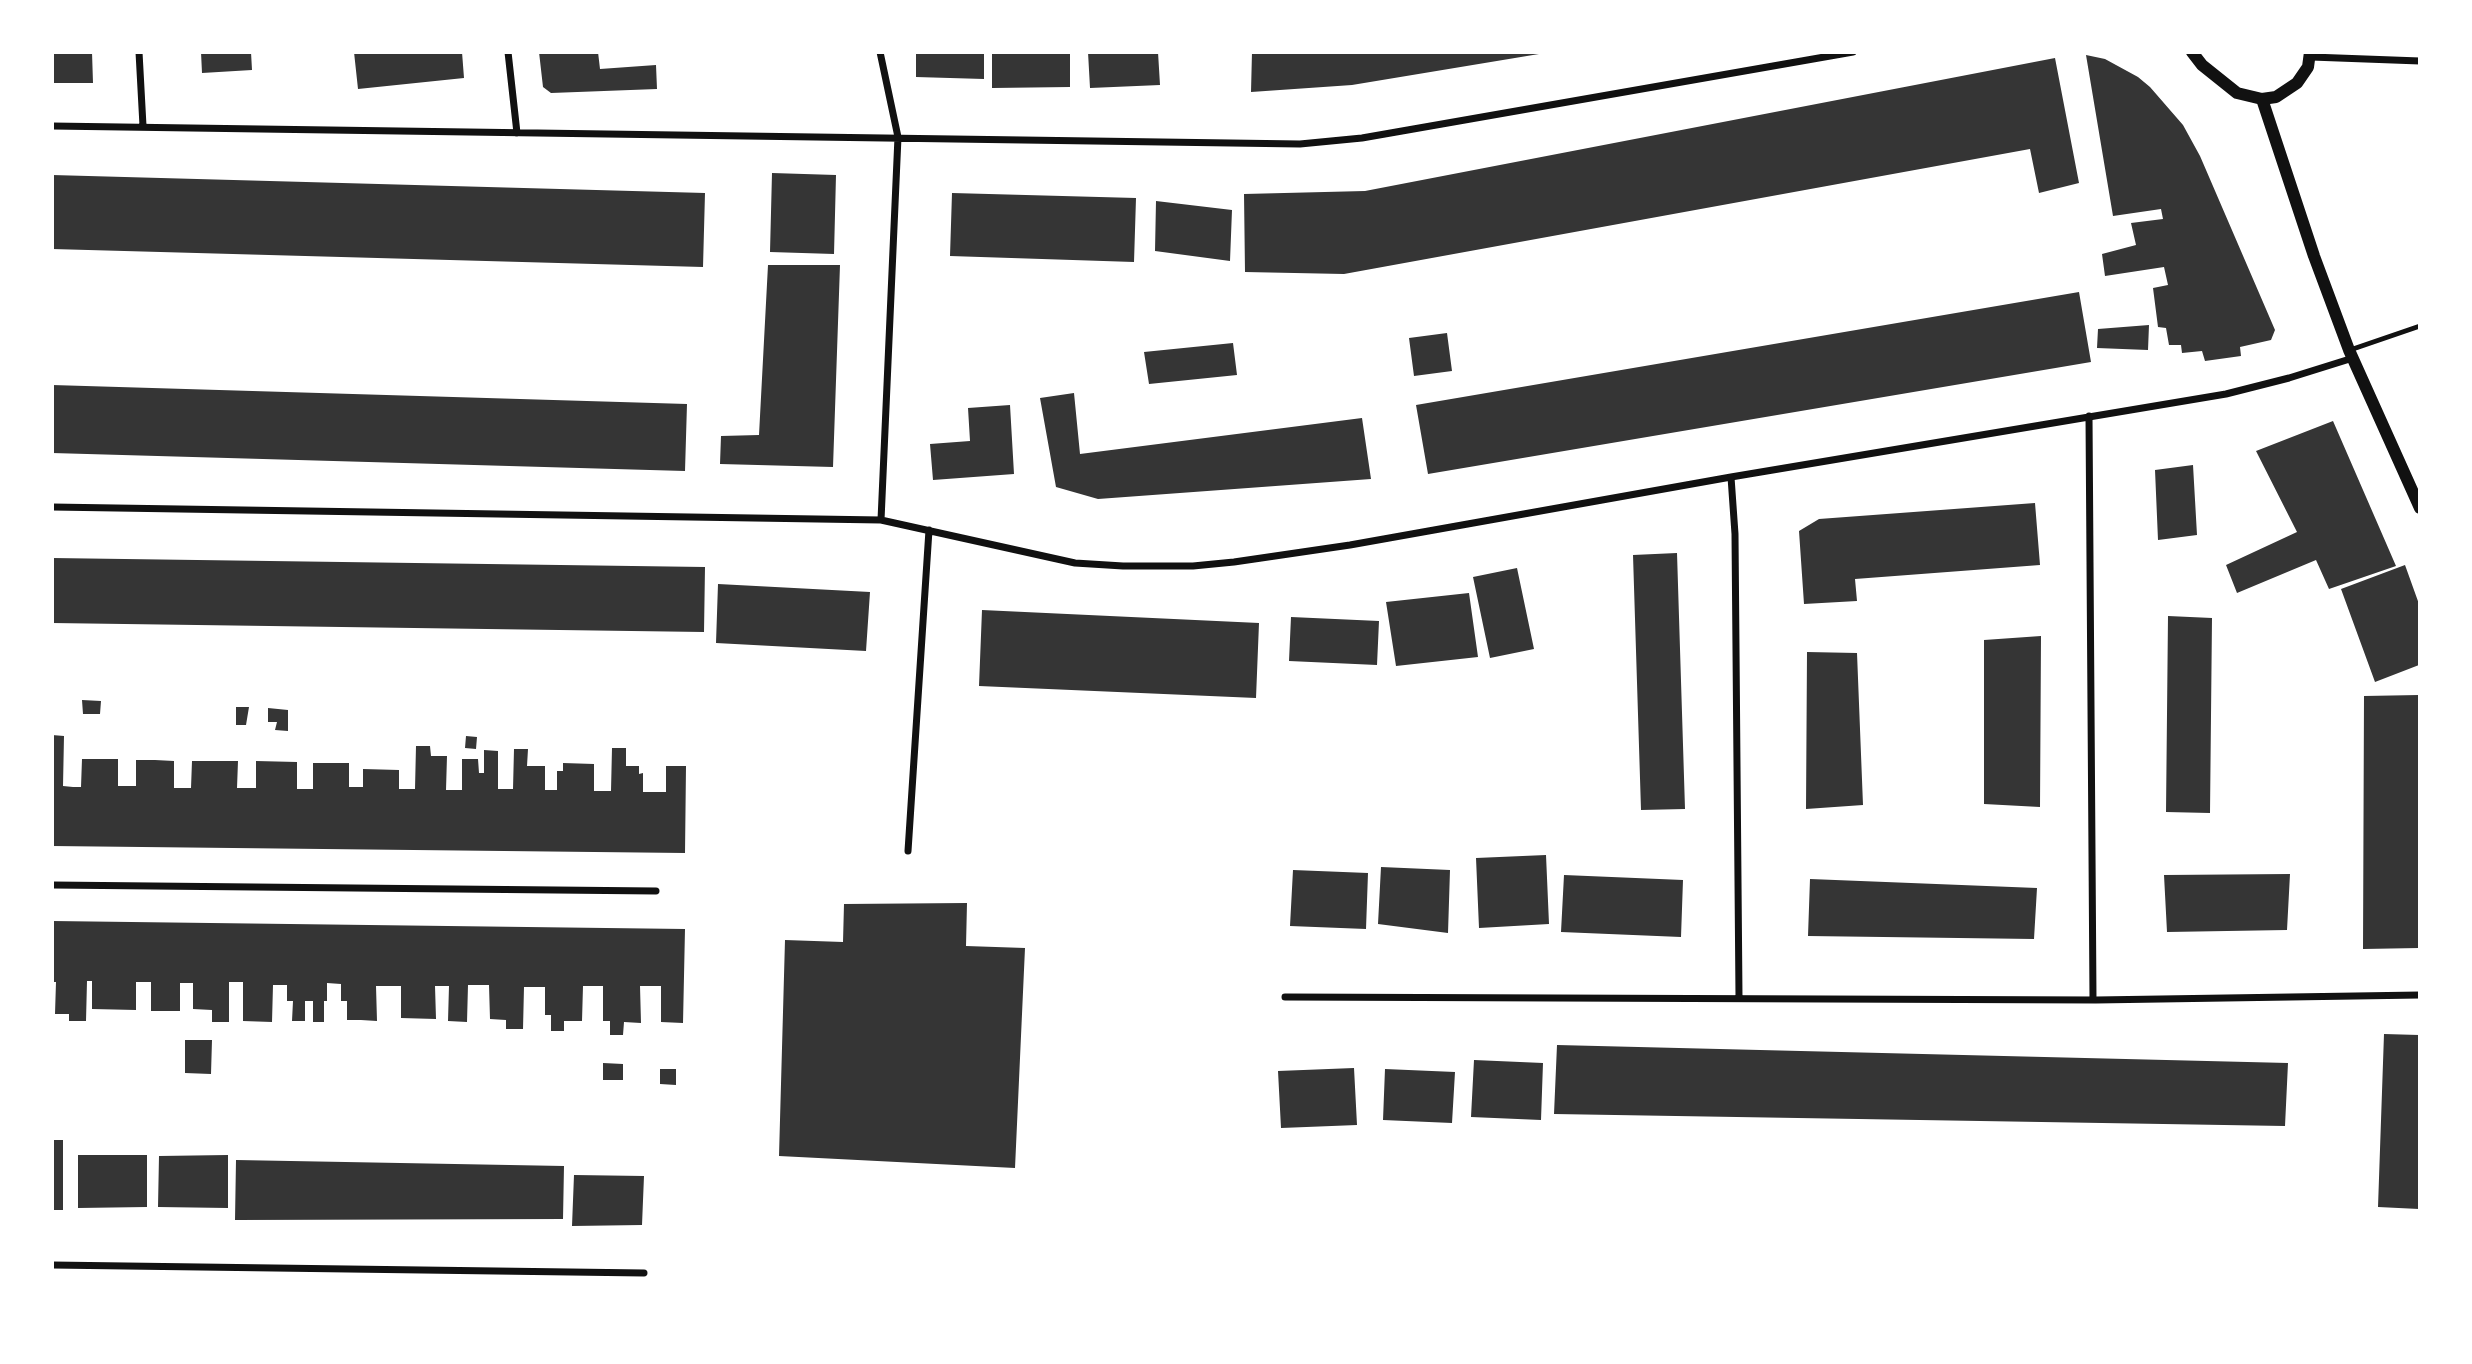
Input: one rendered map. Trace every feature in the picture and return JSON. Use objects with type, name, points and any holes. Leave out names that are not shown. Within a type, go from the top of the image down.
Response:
[{"type":"street","points":[[139,52],[143,127]]},
{"type":"street","points":[[508,52],[517,133]]},
{"type":"street","points":[[880,52],[898,137],[881,520]]},
{"type":"street","points":[[52,126],[1300,144],[1362,138],[1853,52]]},
{"type":"street","points":[[2192,52],[2202,65],[2237,93],[2262,99],[2276,97],[2297,83],[2308,67],[2311,55],[2420,61]]},
{"type":"street","points":[[2262,99],[2314,256],[2351,354],[2420,508]]},
{"type":"street","points":[[52,506],[881,520],[1075,563],[1193,566],[1350,545],[1731,477],[2226,394],[2289,378],[2351,354]]},
{"type":"street","points":[[2089,416],[2093,999]]},
{"type":"street","points":[[1731,477],[1735,534],[1739,997]]},
{"type":"street","points":[[908,851],[929,530]]},
{"type":"street","points":[[52,886],[656,891]]},
{"type":"street","points":[[1284,997],[2093,999],[2420,995]]},
{"type":"street","points":[[52,1265],[644,1273]]},
{"type":"lane","points":[[2351,354],[2420,326]]},
{"type":"building","points":[[52,52],[92,52],[93,83],[52,83]]},
{"type":"building","points":[[201,52],[251,52],[252,70],[202,73]]},
{"type":"building","points":[[354,52],[462,52],[464,78],[358,89]]},
{"type":"building","points":[[539,52],[598,52],[600,69],[656,65],[657,89],[551,93],[543,87]]},
{"type":"building","points":[[916,52],[984,52],[984,79],[916,77]]},
{"type":"building","points":[[992,52],[1070,52],[1070,87],[992,88]]},
{"type":"building","points":[[1088,52],[1158,52],[1160,85],[1090,88]]},
{"type":"building","points":[[1252,52],[1539,54],[1352,85],[1251,92]]},
{"type":"building","points":[[2086,55],[2105,59],[2138,77],[2183,125],[2200,156],[2275,330],[2271,340],[2240,347],[2241,356],[2205,361],[2202,351],[2182,353],[2181,345],[2169,345],[2166,328],[2158,327],[2153,288],[2168,285],[2164,267],[2105,276],[2102,254],[2136,245],[2131,223],[2163,219],[2161,209],[2113,216]]},
{"type":"building","points":[[2055,58],[2079,183],[2039,193],[2030,149],[1344,274],[1245,272],[1244,194],[1365,191]]},
{"type":"building","points":[[772,173],[836,175],[834,254],[770,252]]},
{"type":"building","points":[[52,175],[705,193],[703,267],[52,249]]},
{"type":"building","points":[[952,193],[1136,198],[1134,262],[950,256]]},
{"type":"building","points":[[1156,201],[1232,210],[1230,261],[1155,251]]},
{"type":"building","points":[[768,265],[840,265],[833,467],[720,464],[721,436],[759,435]]},
{"type":"building","points":[[2079,292],[2091,362],[1428,474],[1416,405]]},
{"type":"building","points":[[2149,325],[2148,350],[2097,348],[2098,329]]},
{"type":"building","points":[[1447,333],[1452,371],[1414,376],[1409,338]]},
{"type":"building","points":[[1233,343],[1237,375],[1149,384],[1144,352]]},
{"type":"building","points":[[52,385],[687,404],[685,471],[52,453]]},
{"type":"building","points":[[1074,393],[1080,454],[1362,418],[1371,479],[1098,499],[1056,487],[1040,398]]},
{"type":"building","points":[[1010,405],[1014,474],[933,480],[930,444],[970,441],[968,408]]},
{"type":"building","points":[[2333,421],[2396,566],[2329,589],[2316,560],[2237,593],[2226,565],[2297,532],[2256,451]]},
{"type":"building","points":[[2193,465],[2197,535],[2158,540],[2155,470]]},
{"type":"building","points":[[2035,503],[2040,565],[1855,579],[1857,601],[1804,604],[1799,531],[1819,519]]},
{"type":"building","points":[[1677,553],[1685,809],[1641,810],[1633,555]]},
{"type":"building","points":[[52,558],[705,567],[704,632],[52,623]]},
{"type":"building","points":[[2405,565],[2419,604],[2419,665],[2375,682],[2341,589]]},
{"type":"building","points":[[1517,568],[1534,649],[1490,658],[1473,577]]},
{"type":"building","points":[[718,584],[870,592],[866,651],[716,643]]},
{"type":"building","points":[[1469,593],[1478,657],[1396,666],[1386,602]]},
{"type":"building","points":[[982,610],[1259,623],[1256,698],[979,686]]},
{"type":"building","points":[[2168,616],[2212,618],[2210,813],[2166,812]]},
{"type":"building","points":[[1291,617],[1379,621],[1377,665],[1289,661]]},
{"type":"building","points":[[2041,636],[2040,807],[1984,804],[1984,640]]},
{"type":"building","points":[[1807,652],[1857,653],[1863,805],[1806,809]]},
{"type":"building","points":[[2419,695],[2419,948],[2363,949],[2364,696]]},
{"type":"building","points":[[82,700],[101,701],[100,714],[83,714]]},
{"type":"building","points":[[236,707],[249,707],[246,725],[236,725]]},
{"type":"building","points":[[268,708],[288,710],[288,731],[275,730],[277,722],[268,722]]},
{"type":"building","points":[[52,735],[64,736],[63,786],[73,787],[81,787],[82,759],[118,759],[118,786],[136,786],[136,760],[174,761],[174,788],[191,788],[192,761],[238,761],[237,788],[256,788],[256,761],[297,762],[297,789],[313,789],[313,763],[349,763],[349,787],[363,787],[363,769],[399,770],[399,789],[415,789],[416,746],[430,746],[431,756],[447,756],[446,790],[462,790],[462,759],[478,759],[479,773],[484,773],[484,750],[498,751],[498,789],[513,789],[514,749],[528,749],[527,766],[545,766],[545,790],[557,790],[557,771],[563,771],[563,763],[594,764],[594,791],[611,791],[612,748],[626,748],[626,766],[639,766],[639,774],[643,773],[643,792],[666,792],[666,766],[686,766],[685,853],[52,846]]},
{"type":"building","points":[[466,736],[477,737],[476,749],[465,748]]},
{"type":"building","points":[[1546,855],[1549,924],[1479,928],[1476,858]]},
{"type":"building","points":[[1381,867],[1450,870],[1448,933],[1378,924]]},
{"type":"building","points":[[1293,870],[1368,873],[1366,929],[1290,926]]},
{"type":"building","points":[[2290,874],[2287,930],[2167,932],[2164,875]]},
{"type":"building","points":[[1564,875],[1683,880],[1681,937],[1561,932]]},
{"type":"building","points":[[1810,879],[2037,888],[2034,939],[1808,936]]},
{"type":"building","points":[[967,903],[966,946],[1025,948],[1015,1168],[779,1156],[785,940],[843,942],[844,904]]},
{"type":"building","points":[[52,921],[685,929],[683,1023],[661,1022],[661,986],[640,986],[641,1023],[624,1022],[623,1035],[610,1035],[610,1021],[603,1021],[603,986],[583,986],[582,1021],[564,1021],[564,1031],[551,1031],[551,1015],[545,1015],[545,987],[524,987],[523,1029],[506,1029],[506,1020],[490,1019],[489,985],[468,985],[467,1022],[448,1021],[449,986],[435,986],[436,1019],[401,1018],[401,986],[376,986],[377,1021],[347,1020],[347,1001],[341,1001],[341,984],[327,983],[324,1022],[313,1022],[313,1001],[305,1001],[305,1021],[292,1021],[293,1001],[287,1001],[287,985],[273,985],[272,1022],[243,1021],[243,982],[229,982],[229,1022],[212,1022],[212,1010],[193,1009],[193,983],[180,983],[180,1011],[151,1011],[151,982],[136,982],[136,1010],[92,1009],[92,981],[87,981],[86,1021],[69,1021],[69,1014],[55,1014]]},
{"type":"building","points":[[2384,1034],[2419,1035],[2419,1209],[2378,1207]]},
{"type":"building","points":[[185,1040],[212,1040],[211,1074],[185,1073]]},
{"type":"building","points":[[1557,1045],[2288,1063],[2285,1126],[1554,1114]]},
{"type":"building","points":[[1474,1060],[1543,1063],[1541,1120],[1471,1117]]},
{"type":"building","points":[[603,1063],[623,1064],[623,1080],[603,1080]]},
{"type":"building","points":[[1354,1068],[1357,1125],[1281,1128],[1278,1071]]},
{"type":"building","points":[[660,1069],[676,1069],[676,1085],[660,1084]]},
{"type":"building","points":[[1385,1069],[1455,1072],[1452,1123],[1383,1120]]},
{"type":"building","points":[[52,1140],[63,1140],[63,1210],[52,1210]]},
{"type":"building","points":[[78,1155],[147,1155],[147,1207],[78,1208]]},
{"type":"building","points":[[228,1155],[228,1208],[158,1207],[159,1156]]},
{"type":"building","points":[[236,1160],[564,1166],[563,1219],[235,1220]]},
{"type":"building","points":[[574,1175],[644,1176],[642,1225],[572,1226]]}]
